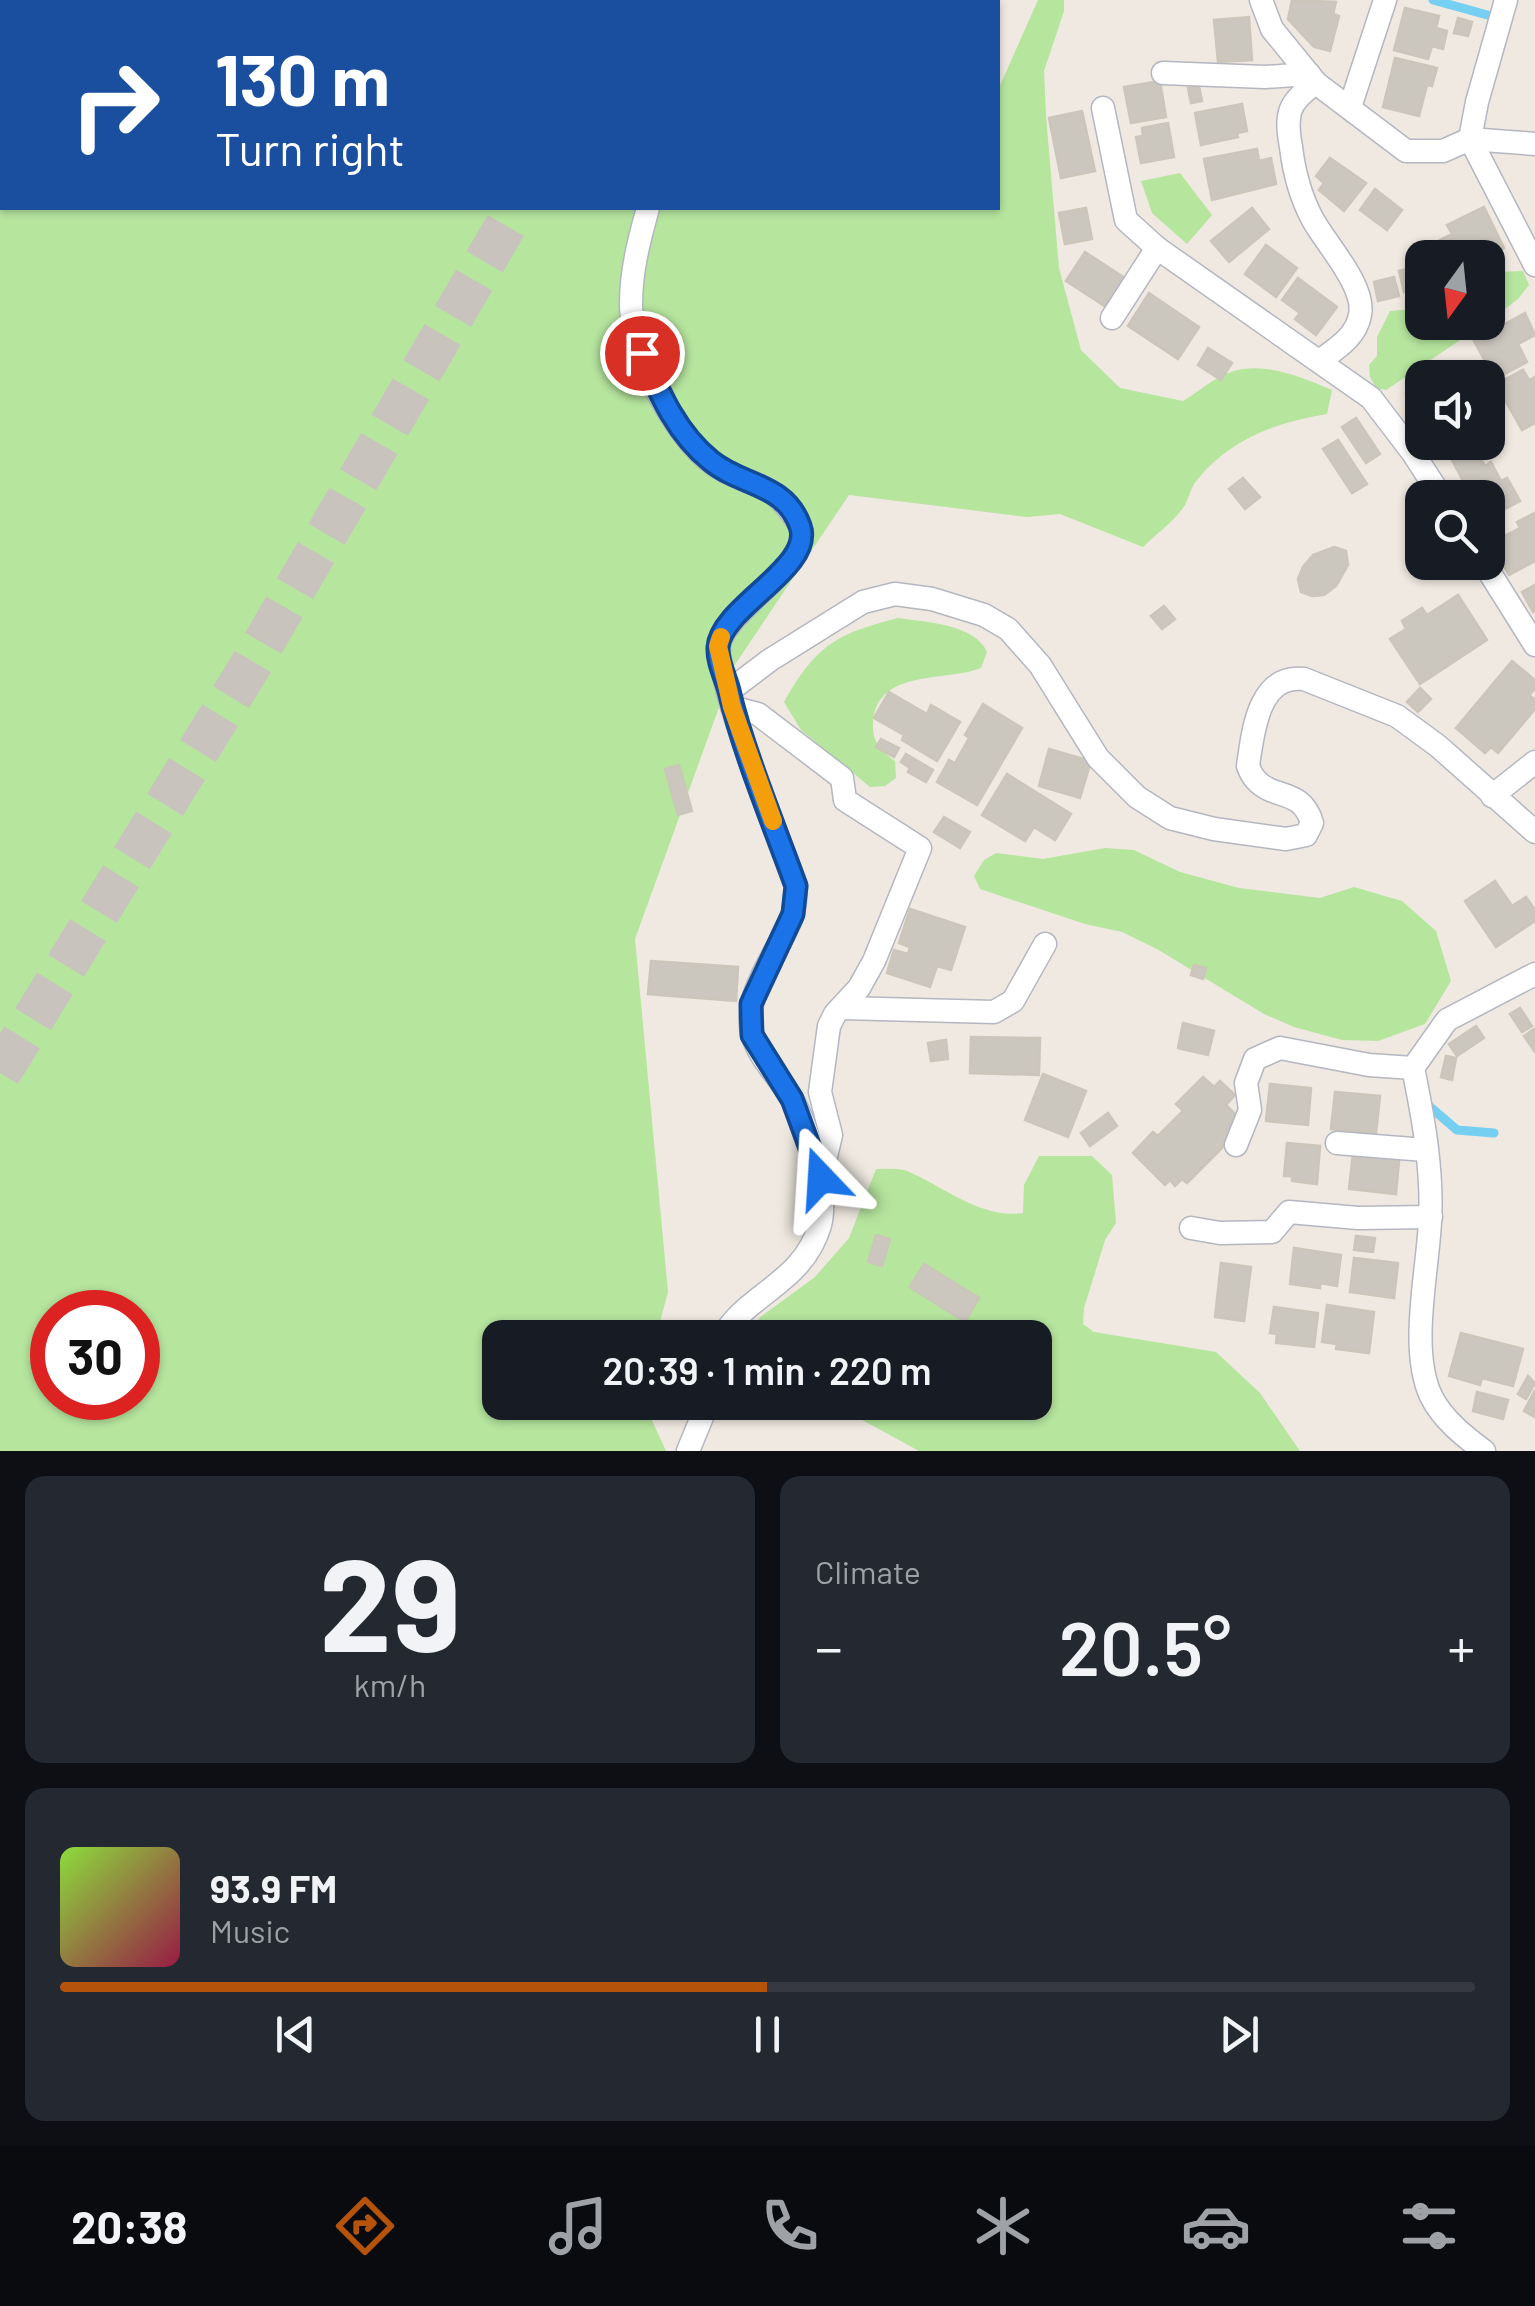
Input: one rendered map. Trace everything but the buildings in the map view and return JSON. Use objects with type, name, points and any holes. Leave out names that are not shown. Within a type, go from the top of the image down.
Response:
[{"type":"street","points":[[1260,0],[1272,29],[1312,78],[1406,151],[1442,151],[1470,139],[1535,144]]},
{"type":"street","points":[[1350,107],[1385,0]]},
{"type":"street","points":[[1506,0],[1470,139],[1535,265]]},
{"type":"street","points":[[1163,74],[1312,78]]},
{"type":"street","points":[[1312,78],[1295,98],[1287,124],[1295,174],[1313,220],[1355,284],[1361,314],[1350,339],[1321,360]]},
{"type":"street","points":[[1104,108],[1126,220],[1157,248],[1371,398],[1430,480]]},
{"type":"street","points":[[647,210],[632,271],[632,320],[667,409],[711,462],[779,495],[802,528],[799,551],[725,629],[718,646],[731,699],[796,886],[793,914],[751,1004],[752,1035],[792,1099],[821,1178]]},
{"type":"street","points":[[1112,318],[1157,248]]},
{"type":"street","points":[[1494,580],[1535,645]]},
{"type":"street","points":[[731,699],[770,660],[863,602],[895,594],[932,598],[984,615],[1008,629],[1040,665],[1098,758],[1137,797],[1170,818],[1286,839],[1306,835],[1312,823],[1306,808],[1294,797],[1257,782],[1248,766],[1263,700],[1282,680],[1292,678],[1304,679],[1397,716],[1438,746],[1535,832]]},
{"type":"street","points":[[731,699],[758,714],[842,778],[845,800],[920,848],[874,962],[829,1026],[820,1092],[831,1136],[821,1178],[820,1224],[808,1251],[785,1281],[735,1320]]},
{"type":"street","points":[[1492,796],[1535,762]]},
{"type":"street","points":[[843,1008],[994,1012],[1012,1001],[1045,944]]},
{"type":"street","points":[[1484,1451],[1460,1434],[1432,1397],[1423,1366],[1422,1319],[1430,1217],[1413,1068],[1447,1020],[1535,974]]},
{"type":"street","points":[[1236,1145],[1250,1110],[1246,1082],[1255,1059],[1280,1048],[1370,1065],[1413,1068]]},
{"type":"street","points":[[1337,1143],[1425,1150]]},
{"type":"street","points":[[1190,1228],[1220,1234],[1272,1232],[1289,1212],[1358,1218],[1430,1217]]},
{"type":"street","points":[[688,1451],[701,1420]]},
{"type":"green space","points":[[1038,0],[1064,0],[1044,71],[1046,116],[1059,268],[1081,350],[1120,388],[1183,401],[1231,372],[1257,368],[1283,372],[1332,390],[1327,414],[1290,422],[1239,443],[1197,480],[1179,513],[1143,547],[1060,514],[1027,517],[849,495],[734,666],[635,939],[668,1292],[661,1320],[482,1320],[482,1420],[652,1420],[666,1451],[0,1451],[0,210],[1000,210],[1000,86]]},
{"type":"green space","points":[[1180,173],[1212,215],[1187,244],[1152,213],[1141,181]]},
{"type":"green space","points":[[1523,271],[1529,285],[1505,309],[1505,272]]},
{"type":"green space","points":[[1405,310],[1405,340],[1460,340],[1431,360],[1405,360],[1405,377],[1386,390],[1376,388],[1369,365],[1377,356],[1377,337],[1390,311]]},
{"type":"green space","points":[[898,618],[961,630],[972,635],[987,652],[981,668],[915,680],[886,693],[877,705],[873,730],[878,745],[895,761],[896,778],[885,786],[870,787],[801,730],[784,702],[806,668],[829,645],[858,630]]},
{"type":"green space","points":[[1105,848],[1134,850],[1180,872],[1239,888],[1320,898],[1354,887],[1402,901],[1436,931],[1451,981],[1425,1024],[1378,1041],[1342,1040],[1264,1014],[1122,932],[1085,924],[980,889],[974,876],[984,860],[996,853],[1043,859]]},
{"type":"green space","points":[[1039,1156],[1092,1156],[1112,1175],[1116,1223],[1105,1240],[1084,1308],[1083,1324],[1094,1332],[1216,1352],[1260,1393],[1300,1451],[919,1451],[862,1420],[1052,1420],[1052,1320],[758,1320],[815,1277],[849,1238],[876,1169],[907,1171],[977,1207],[1007,1214],[1023,1213],[1024,1185]]},
{"type":"waterway","points":[[1433,0],[1491,16]]},
{"type":"waterway","points":[[1429,1106],[1457,1130],[1494,1133]]},
{"type":"tunnel","points":[[0,1073],[246,673],[515,210]]},
{"type":"slow traffic","points":[[721,637],[720,664],[732,707],[773,821]]},
{"type":"route","points":[[642,353],[667,409],[693,444],[711,462],[779,495],[802,528],[799,551],[725,629],[718,646],[732,707],[796,886],[793,914],[751,1004],[752,1035],[792,1099],[821,1178]]}]
